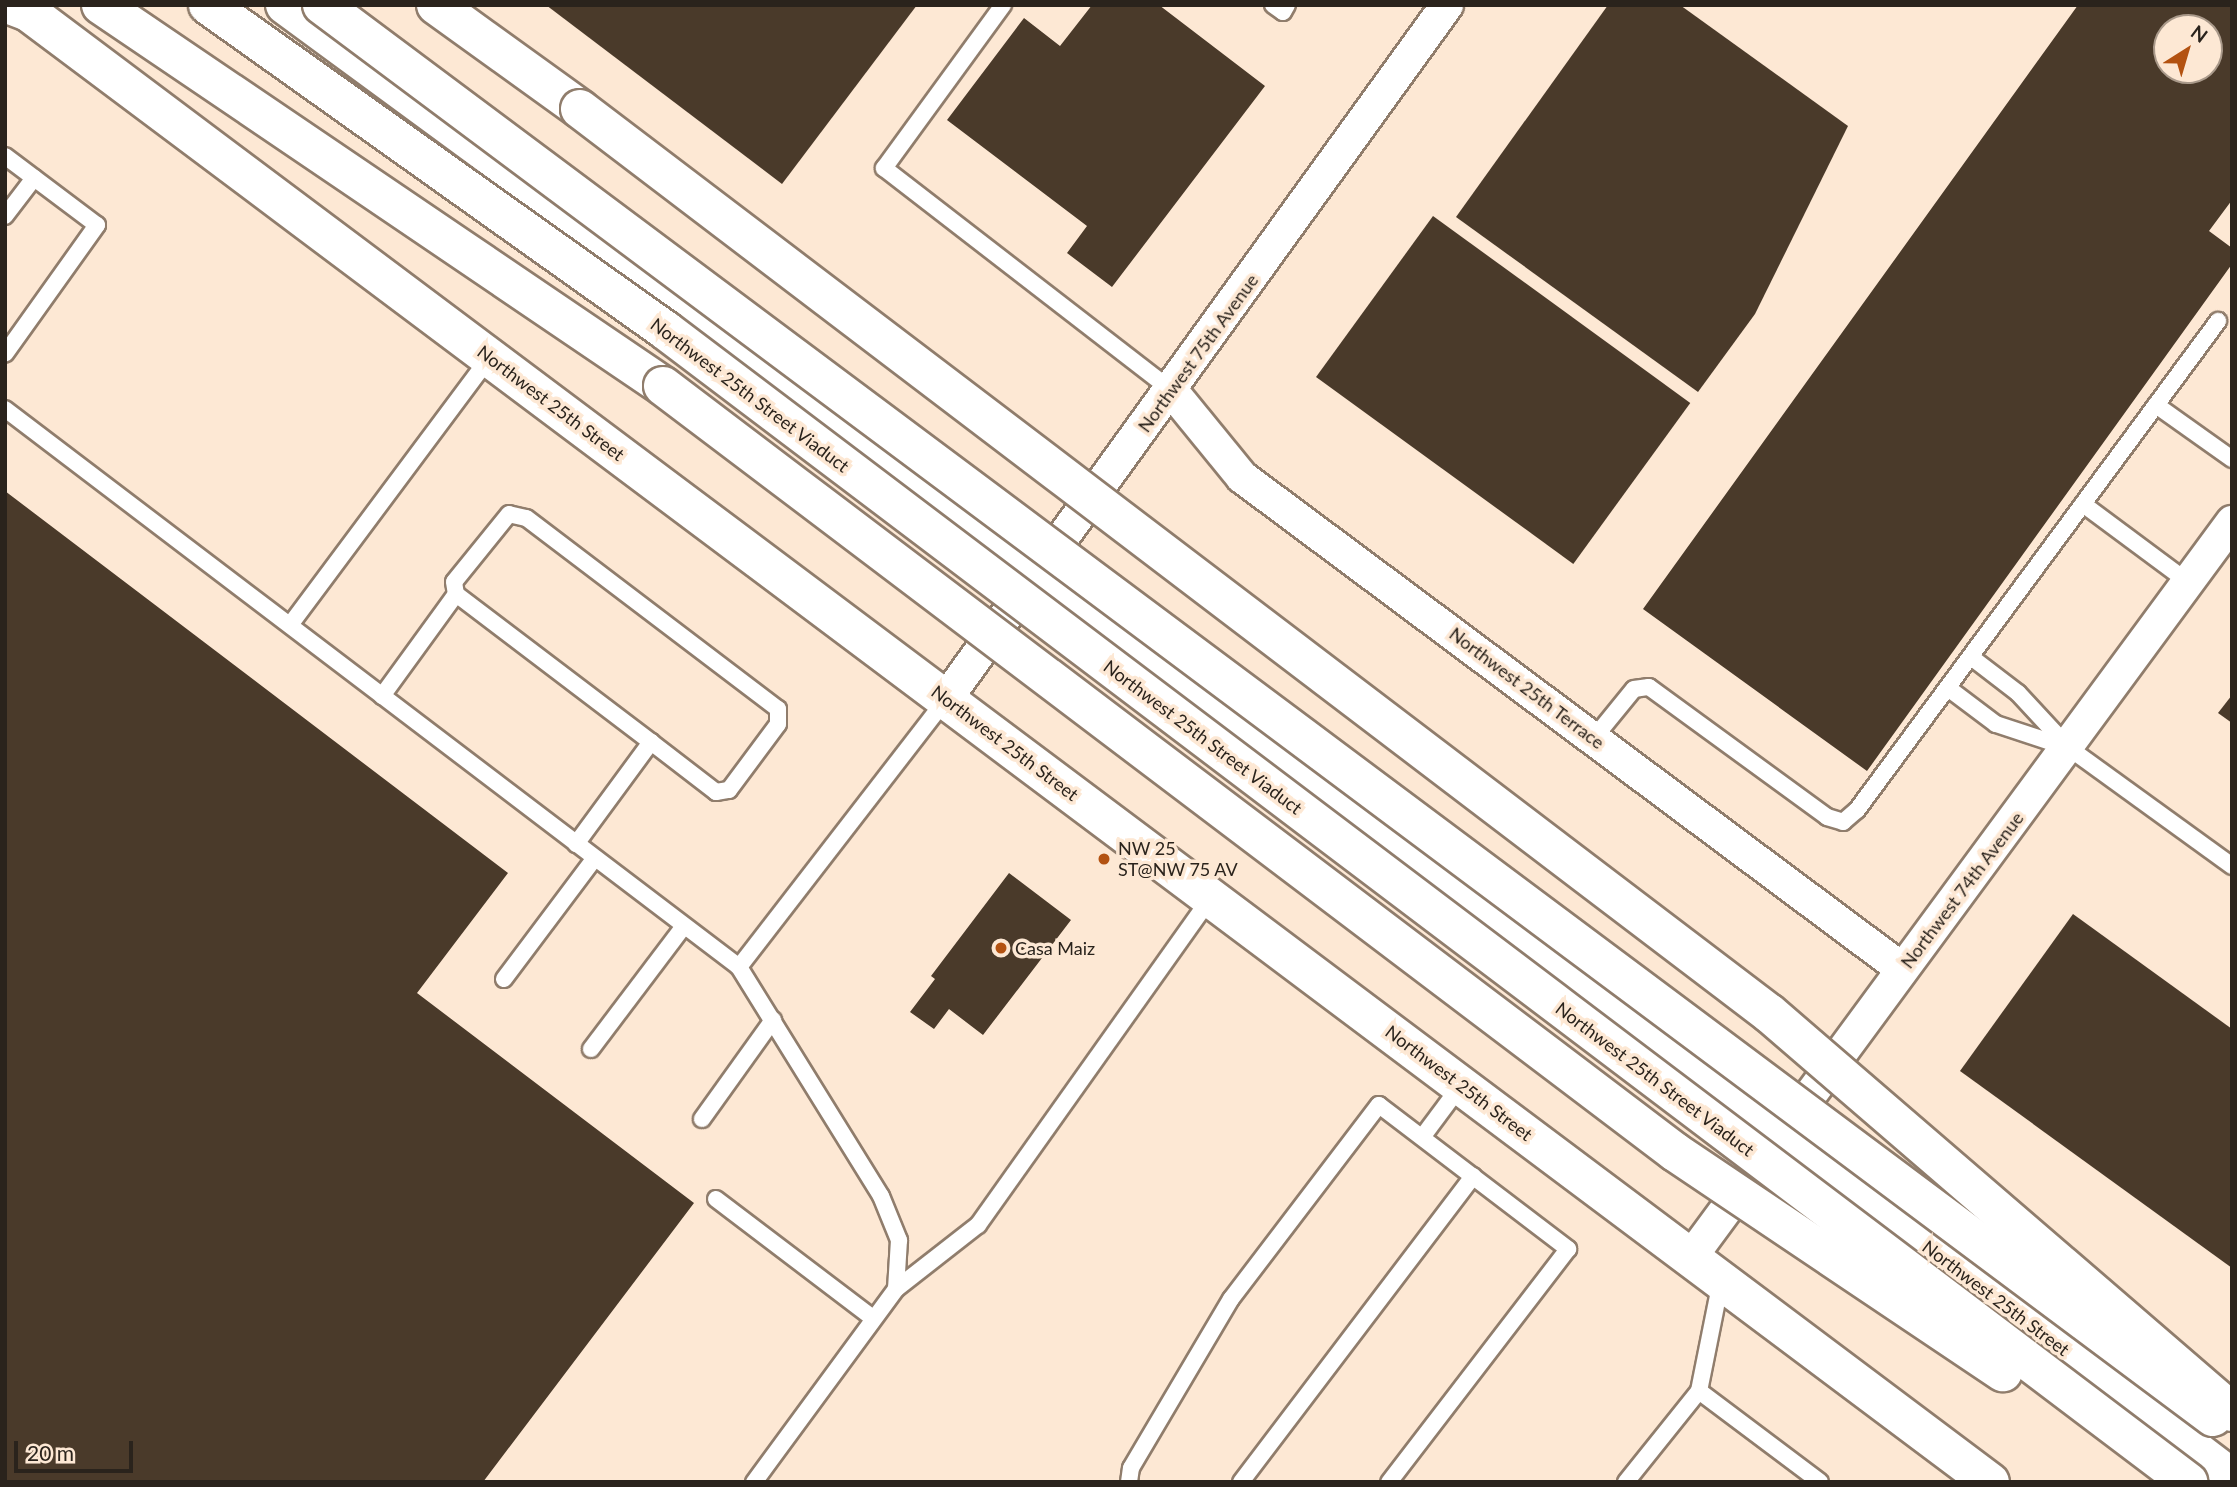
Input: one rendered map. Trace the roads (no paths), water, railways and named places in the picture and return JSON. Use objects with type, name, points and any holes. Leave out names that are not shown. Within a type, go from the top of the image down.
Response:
[{"type":"main road","points":[[101,5],[663,386],[1675,1152],[2167,1482]]},
{"type":"main road","name":"Northwest 25th Street Viaduct","points":[[208,5],[665,330],[2188,1482]]},
{"type":"main road","name":"Northwest 25th Street","points":[[285,5],[1041,571],[2232,1478]]},
{"type":"main road","points":[[322,5],[2232,1430]]},
{"type":"main road","points":[[436,5],[580,108],[1769,1013],[2232,1412]]},
{"type":"main road","name":"Northwest 25th Street","points":[[19,7],[1990,1482]]},
{"type":"street","name":"Northwest 75th Avenue","points":[[946,699],[1041,571],[1447,5]]},
{"type":"street","name":"Northwest 25th Terrace","points":[[1171,390],[1242,477],[1902,969]]},
{"type":"street","name":"Northwest 74th Avenue","points":[[1690,1257],[2069,748],[2232,522]]},
{"type":"lane","points":[[1003,5],[884,168],[1171,390]]},
{"type":"lane","points":[[1273,5],[1283,12],[1287,5]]},
{"type":"lane","points":[[5,156],[97,225],[5,354]]},
{"type":"lane","points":[[5,216],[34,178]]},
{"type":"lane","points":[[1594,738],[1634,689],[1649,687],[1827,817],[1843,822],[1857,810],[2218,321]]},
{"type":"lane","points":[[290,625],[490,357]]},
{"type":"lane","points":[[2155,405],[2232,459]]},
{"type":"lane","points":[[5,409],[739,967],[881,1196],[899,1240],[896,1289]]},
{"type":"lane","points":[[2083,504],[2188,582]]},
{"type":"lane","points":[[509,514],[527,519],[778,709],[778,724],[729,790],[716,792],[651,742],[456,594],[454,582],[509,514]]},
{"type":"lane","points":[[382,695],[456,594]]},
{"type":"lane","points":[[1971,657],[2018,693],[2069,748],[2232,866]]},
{"type":"lane","points":[[1948,688],[1996,724],[2069,748]]},
{"type":"lane","points":[[739,967],[946,699]]},
{"type":"lane","points":[[576,844],[651,742]]},
{"type":"lane","points":[[504,979],[595,858]]},
{"type":"lane","points":[[754,1482],[896,1289],[978,1225],[1211,897]]},
{"type":"lane","points":[[591,1049],[684,926]]},
{"type":"lane","points":[[702,1119],[773,1020]]},
{"type":"lane","points":[[1423,1136],[1461,1085]]},
{"type":"lane","points":[[1129,1482],[1131,1468],[1231,1299],[1379,1105],[1568,1249],[1388,1482]]},
{"type":"lane","points":[[1241,1482],[1474,1176]]},
{"type":"lane","points":[[716,1199],[873,1318]]},
{"type":"lane","points":[[1626,1482],[1699,1391],[1721,1280]]},
{"type":"lane","points":[[1699,1391],[1820,1482]]},
{"type":"place","name":"NW 25 ST@NW 75 AV","points":[[1104,859]]},
{"type":"place","name":"Casa Maiz","points":[[1001,948]]}]
